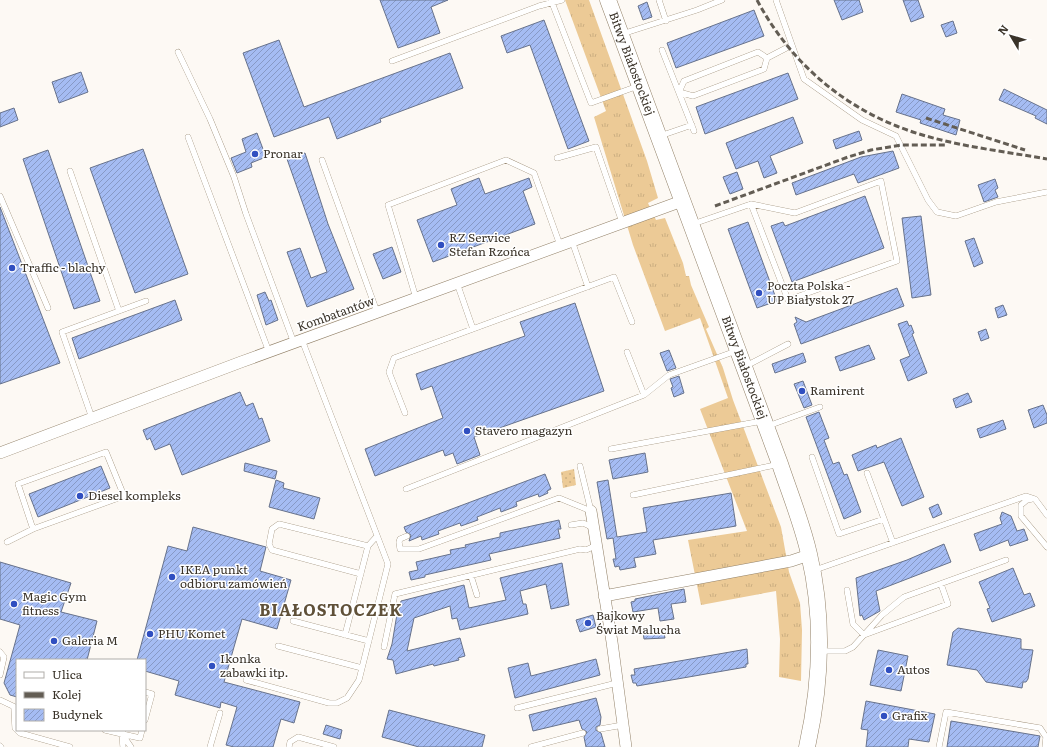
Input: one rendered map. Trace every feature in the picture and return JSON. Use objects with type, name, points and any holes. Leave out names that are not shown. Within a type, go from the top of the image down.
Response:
[{"type":"street","name":"Bitwy Białostockiej","points":[[608,0],[780,464],[799,519],[809,555],[820,651],[816,699],[807,747]]},
{"type":"street","name":"Kombatantów","points":[[0,453],[298,341],[682,201]]},
{"type":"street","points":[[591,511],[626,747]]},
{"type":"street","points":[[604,596],[791,561],[809,555]]},
{"type":"lane","points":[[392,61],[540,6],[562,0]]},
{"type":"lane","points":[[659,0],[666,21]]},
{"type":"lane","points":[[620,35],[666,21],[722,0]]},
{"type":"lane","points":[[776,0],[804,79],[862,120],[896,136],[928,200],[938,212],[956,216],[996,202],[1047,192]]},
{"type":"lane","points":[[552,2],[591,103],[639,86]]},
{"type":"lane","points":[[679,92],[693,96],[764,69],[767,58],[792,45]]},
{"type":"lane","points":[[658,137],[693,128],[662,50]]},
{"type":"lane","points":[[178,52],[210,119],[234,177],[246,214],[388,564],[359,680],[347,698],[337,703],[329,703],[246,680]]},
{"type":"lane","points":[[679,92],[684,81],[758,52],[767,58]]},
{"type":"lane","points":[[188,137],[269,353]]},
{"type":"lane","points":[[557,158],[596,147],[622,222]]},
{"type":"lane","points":[[322,160],[377,312]]},
{"type":"lane","points":[[416,298],[388,205],[506,160],[534,173],[560,245]]},
{"type":"lane","points":[[70,171],[119,311]]},
{"type":"lane","points":[[691,224],[751,204],[795,213],[881,181],[897,261],[788,300],[751,204]]},
{"type":"lane","points":[[0,196],[48,308]]},
{"type":"lane","points":[[572,241],[588,287]]},
{"type":"lane","points":[[405,413],[389,372],[394,358],[614,278],[632,322]]},
{"type":"lane","points":[[457,283],[473,329]]},
{"type":"lane","points":[[92,418],[62,332],[146,301]]},
{"type":"lane","points":[[744,367],[788,344]]},
{"type":"lane","points":[[406,489],[644,395],[669,375],[738,350]]},
{"type":"lane","points":[[627,352],[644,395]]},
{"type":"lane","points":[[612,449],[765,424],[820,406]]},
{"type":"lane","points":[[7,542],[34,529],[124,496],[106,452],[18,484],[34,529]]},
{"type":"lane","points":[[812,457],[839,534],[884,519]]},
{"type":"lane","points":[[633,495],[780,464]]},
{"type":"lane","points":[[580,466],[591,511]]},
{"type":"lane","points":[[867,474],[893,543]]},
{"type":"lane","points":[[812,571],[1026,496],[1035,499],[1047,515]]},
{"type":"lane","points":[[407,536],[400,539],[400,549],[419,549],[560,498],[591,511]]},
{"type":"lane","points":[[1035,499],[1024,502],[1019,513],[1047,547]]},
{"type":"lane","points":[[570,525],[583,523],[594,528]]},
{"type":"lane","points":[[361,574],[272,550],[269,544],[272,529],[279,524],[368,546]]},
{"type":"lane","points":[[345,635],[368,546],[377,536]]},
{"type":"lane","points":[[384,647],[395,594],[580,549],[586,550],[597,545]]},
{"type":"lane","points":[[820,651],[845,651],[853,647],[882,615],[904,597],[1006,560]]},
{"type":"lane","points":[[471,576],[477,595]]},
{"type":"lane","points":[[864,635],[948,604],[941,584]]},
{"type":"lane","points":[[847,590],[853,624],[864,635]]},
{"type":"lane","points":[[292,621],[368,641]]},
{"type":"lane","points":[[278,646],[362,668]]},
{"type":"lane","points":[[0,652],[4,657],[0,675]]},
{"type":"lane","points":[[517,708],[617,683]]},
{"type":"lane","points":[[146,692],[152,694],[146,716]]},
{"type":"lane","points":[[0,700],[16,708],[16,729]]},
{"type":"lane","points":[[939,747],[946,712],[1040,728],[1046,736],[1045,747]]},
{"type":"lane","points":[[210,747],[220,713]]},
{"type":"lane","points":[[600,729],[623,725]]},
{"type":"lane","points":[[18,731],[20,733],[70,747]]},
{"type":"lane","points":[[123,732],[140,738],[142,731]]},
{"type":"lane","points":[[123,732],[123,747]]},
{"type":"lane","points":[[123,732],[131,747]]},
{"type":"lane","points":[[530,747],[583,733]]},
{"type":"lane","points":[[289,747],[290,742],[298,737],[315,744],[334,747]]},
{"type":"green space","points":[[565,0],[589,0],[647,161],[658,198],[648,203],[656,220],[665,218],[683,263],[686,276],[689,276],[691,285],[709,327],[706,329],[723,368],[733,400],[781,527],[789,572],[800,603],[802,630],[801,681],[779,677],[780,639],[776,591],[701,605],[688,540],[747,531],[700,409],[728,398],[700,318],[665,331],[633,245],[594,117],[606,111]]},
{"type":"green space","points":[[574,469],[576,485],[563,488],[561,472]]},
{"type":"building","points":[[380,0],[448,0],[431,7],[440,33],[398,48]]},
{"type":"building","points":[[834,0],[859,0],[863,12],[842,20]]},
{"type":"building","points":[[903,0],[918,0],[924,17],[911,22]]},
{"type":"building","points":[[647,2],[652,17],[643,20],[638,6]]},
{"type":"building","points":[[754,10],[764,36],[676,68],[667,43]]},
{"type":"building","points":[[544,20],[589,141],[568,149],[530,45],[507,53],[501,36]]},
{"type":"building","points":[[953,21],[957,33],[946,37],[941,25]]},
{"type":"building","points":[[279,40],[304,107],[450,53],[463,88],[380,119],[381,122],[337,139],[329,117],[274,137],[243,53]]},
{"type":"building","points":[[81,72],[88,92],[59,103],[52,82]]},
{"type":"building","points":[[788,73],[798,99],[705,134],[696,107]]},
{"type":"building","points":[[1004,89],[1047,110],[1047,124],[1035,118],[1036,116],[999,100]]},
{"type":"building","points":[[902,94],[945,109],[943,115],[960,120],[956,135],[920,123],[921,120],[896,112]]},
{"type":"building","points":[[14,108],[18,120],[0,127],[0,113]]},
{"type":"building","points":[[793,117],[803,143],[770,156],[777,173],[764,178],[758,161],[736,169],[726,143]]},
{"type":"building","points":[[859,131],[862,140],[836,149],[833,140]]},
{"type":"building","points":[[257,133],[266,157],[251,163],[252,167],[237,173],[231,158],[246,152],[242,139]]},
{"type":"building","points":[[143,149],[188,274],[135,293],[90,168]]},
{"type":"building","points":[[48,150],[100,301],[74,309],[23,159]]},
{"type":"building","points":[[893,151],[899,168],[858,183],[854,174],[796,195],[792,183],[861,157]]},
{"type":"building","points":[[305,153],[328,224],[354,289],[307,307],[287,252],[300,248],[311,278],[327,272],[287,159]]},
{"type":"building","points":[[737,172],[743,189],[730,194],[723,177]]},
{"type":"building","points":[[479,178],[485,194],[529,178],[532,187],[523,191],[535,224],[433,262],[417,220],[457,205],[451,189]]},
{"type":"building","points":[[995,179],[998,188],[995,190],[998,197],[984,202],[978,185]]},
{"type":"building","points":[[865,196],[884,248],[792,282],[771,226],[783,222],[785,226]]},
{"type":"building","name":"Traffic - blachy","points":[[0,207],[60,363],[0,384]]},
{"type":"building","points":[[921,216],[931,295],[912,298],[902,218]]},
{"type":"building","points":[[748,222],[777,301],[757,308],[728,229]]},
{"type":"building","points":[[974,238],[983,263],[974,267],[965,241]]},
{"type":"building","points":[[392,247],[401,272],[383,279],[373,254]]},
{"type":"building","points":[[897,288],[904,306],[801,344],[794,324],[797,322],[795,317],[806,322]]},
{"type":"building","points":[[265,292],[269,301],[271,300],[278,320],[266,325],[257,295]]},
{"type":"building","points":[[175,300],[182,320],[79,359],[72,338]]},
{"type":"building","points":[[575,303],[604,391],[474,437],[480,455],[457,464],[453,453],[445,456],[443,450],[375,476],[365,449],[443,418],[432,386],[421,390],[416,374],[525,336],[520,322]]},
{"type":"building","points":[[1003,305],[1007,315],[998,318],[995,308]]},
{"type":"building","points":[[907,321],[909,326],[911,325],[914,333],[912,334],[927,373],[908,381],[900,360],[910,356],[898,324]]},
{"type":"building","points":[[986,329],[989,338],[981,341],[978,332]]},
{"type":"building","points":[[869,345],[875,359],[840,371],[835,357]]},
{"type":"building","points":[[669,350],[676,368],[667,371],[660,353]]},
{"type":"building","points":[[803,353],[806,362],[775,373],[772,364]]},
{"type":"building","points":[[679,376],[684,393],[674,397],[670,379]]},
{"type":"building","points":[[803,381],[812,405],[804,408],[794,384]]},
{"type":"building","points":[[240,392],[246,406],[253,403],[259,419],[262,418],[270,441],[182,475],[170,444],[155,450],[150,438],[147,440],[143,430]]},
{"type":"building","points":[[968,393],[972,402],[956,408],[953,399]]},
{"type":"building","points":[[1043,405],[1047,415],[1047,423],[1034,428],[1028,410]]},
{"type":"building","points":[[819,412],[829,438],[824,440],[833,464],[839,462],[844,475],[847,474],[861,512],[844,519],[806,417]]},
{"type":"building","points":[[1003,420],[1006,429],[980,438],[977,429]]},
{"type":"building","points":[[901,438],[924,497],[902,506],[884,462],[858,471],[852,455],[876,445],[877,448]]},
{"type":"building","points":[[645,453],[648,472],[613,479],[609,460]]},
{"type":"building","points":[[245,463],[277,471],[275,479],[244,471]]},
{"type":"building","points":[[101,466],[110,488],[38,517],[29,494]]},
{"type":"building","points":[[545,474],[551,489],[547,491],[548,493],[539,497],[538,494],[516,502],[517,506],[501,512],[500,508],[477,517],[478,520],[461,526],[460,523],[438,531],[439,534],[422,540],[421,536],[409,541],[411,535],[406,532],[404,527]]},
{"type":"building","points":[[276,480],[284,483],[283,488],[320,498],[314,519],[269,507]]},
{"type":"building","points":[[608,480],[617,537],[647,532],[643,508],[731,493],[736,526],[653,540],[656,554],[634,558],[636,567],[620,570],[619,566],[615,567],[613,559],[616,559],[613,538],[607,539],[597,482]]},
{"type":"building","points":[[938,504],[942,514],[933,518],[929,508]]},
{"type":"building","points":[[1002,512],[1011,516],[1017,531],[1024,529],[1028,540],[1010,546],[1008,540],[980,551],[974,534],[1002,524],[1000,518]]},
{"type":"building","points":[[559,520],[561,529],[558,529],[560,538],[489,554],[491,560],[425,575],[425,577],[411,580],[409,572],[418,570],[416,562],[451,554],[450,550],[500,537],[500,533]]},
{"type":"building","points":[[193,527],[266,547],[260,571],[291,580],[277,629],[242,619],[224,682],[300,702],[294,723],[281,719],[273,747],[234,747],[226,745],[237,707],[221,702],[220,708],[175,695],[179,681],[146,671],[146,659],[137,659],[168,546],[187,551]]},
{"type":"building","points":[[944,544],[951,562],[876,591],[880,611],[864,620],[862,615],[860,616],[856,578],[907,560]]},
{"type":"building","name":"Galeria M","points":[[0,562],[71,583],[61,612],[97,621],[87,659],[16,659],[16,697],[10,695],[4,683],[20,625],[0,619]]},
{"type":"building","points":[[562,563],[569,605],[551,609],[546,584],[520,591],[523,604],[526,604],[528,614],[460,630],[457,618],[452,619],[450,606],[414,618],[407,651],[460,638],[465,656],[458,658],[459,660],[434,666],[433,664],[396,674],[393,660],[387,659],[392,644],[397,614],[401,601],[464,585],[469,608],[506,600],[500,578]]},
{"type":"building","points":[[1013,568],[1024,595],[1030,593],[1035,606],[992,622],[987,609],[990,608],[979,582]]},
{"type":"building","points":[[684,589],[686,602],[671,604],[674,619],[660,621],[658,608],[633,612],[631,602],[635,601],[635,599]]},
{"type":"building","points":[[593,615],[596,627],[580,632],[576,620]]},
{"type":"building","points":[[663,628],[665,638],[644,639],[643,632]]},
{"type":"building","points":[[958,628],[1021,639],[1021,649],[1033,650],[1028,679],[1026,682],[1023,682],[1022,688],[986,682],[977,670],[947,665],[953,632]]},
{"type":"building","points":[[747,649],[748,664],[746,664],[746,667],[637,686],[636,683],[633,683],[631,675],[635,675],[634,669]]},
{"type":"building","points":[[878,650],[908,656],[901,691],[870,685]]},
{"type":"building","points":[[596,659],[600,675],[515,698],[508,668],[528,663],[531,676]]},
{"type":"building","points":[[596,698],[601,717],[600,725],[596,727],[596,730],[601,733],[605,747],[586,747],[584,737],[587,732],[582,729],[579,720],[533,731],[529,715]]},
{"type":"building","points":[[866,701],[935,714],[929,742],[909,739],[908,747],[866,747],[868,730],[861,729]]},
{"type":"building","points":[[389,710],[485,735],[482,747],[419,747],[382,737]]},
{"type":"building","points":[[951,721],[1040,736],[1038,747],[947,747]]},
{"type":"building","points":[[326,725],[342,730],[340,739],[323,734]]},
{"type":"railway","points":[[757,0],[770,22],[802,63],[841,96],[862,110],[910,131],[944,141],[1047,159]]},
{"type":"railway","points":[[926,118],[1025,150]]},
{"type":"railway","points":[[715,206],[871,150],[901,145],[947,145]]},
{"type":"place","name":"Pronar","points":[[255,154]]},
{"type":"place","name":"RZ Service Stefan Rzońca","points":[[441,245]]},
{"type":"place","name":"Traffic - blachy","points":[[12,268]]},
{"type":"place","name":"Poczta Polska - UP Białystok 27","points":[[759,293]]},
{"type":"place","name":"Ramirent","points":[[802,391]]},
{"type":"place","name":"Stavero magazyn","points":[[467,431]]},
{"type":"place","name":"Diesel kompleks","points":[[80,496]]},
{"type":"place","name":"IKEA punkt odbioru zamówień","points":[[172,577]]},
{"type":"place","name":"Magic Gym fitness","points":[[14,604]]},
{"type":"place","name":"Bajkowy Świat Malucha","points":[[588,623]]},
{"type":"place","name":"PHU Komet","points":[[150,634]]},
{"type":"place","name":"Galeria M","points":[[54,641]]},
{"type":"place","name":"Ikonka zabawki itp.","points":[[212,666]]},
{"type":"place","name":"Autos","points":[[889,670]]},
{"type":"place","name":"Grafix","points":[[884,716]]},
{"type":"district","name":"BIAŁOSTOCZEK","points":[[331,610]]}]
